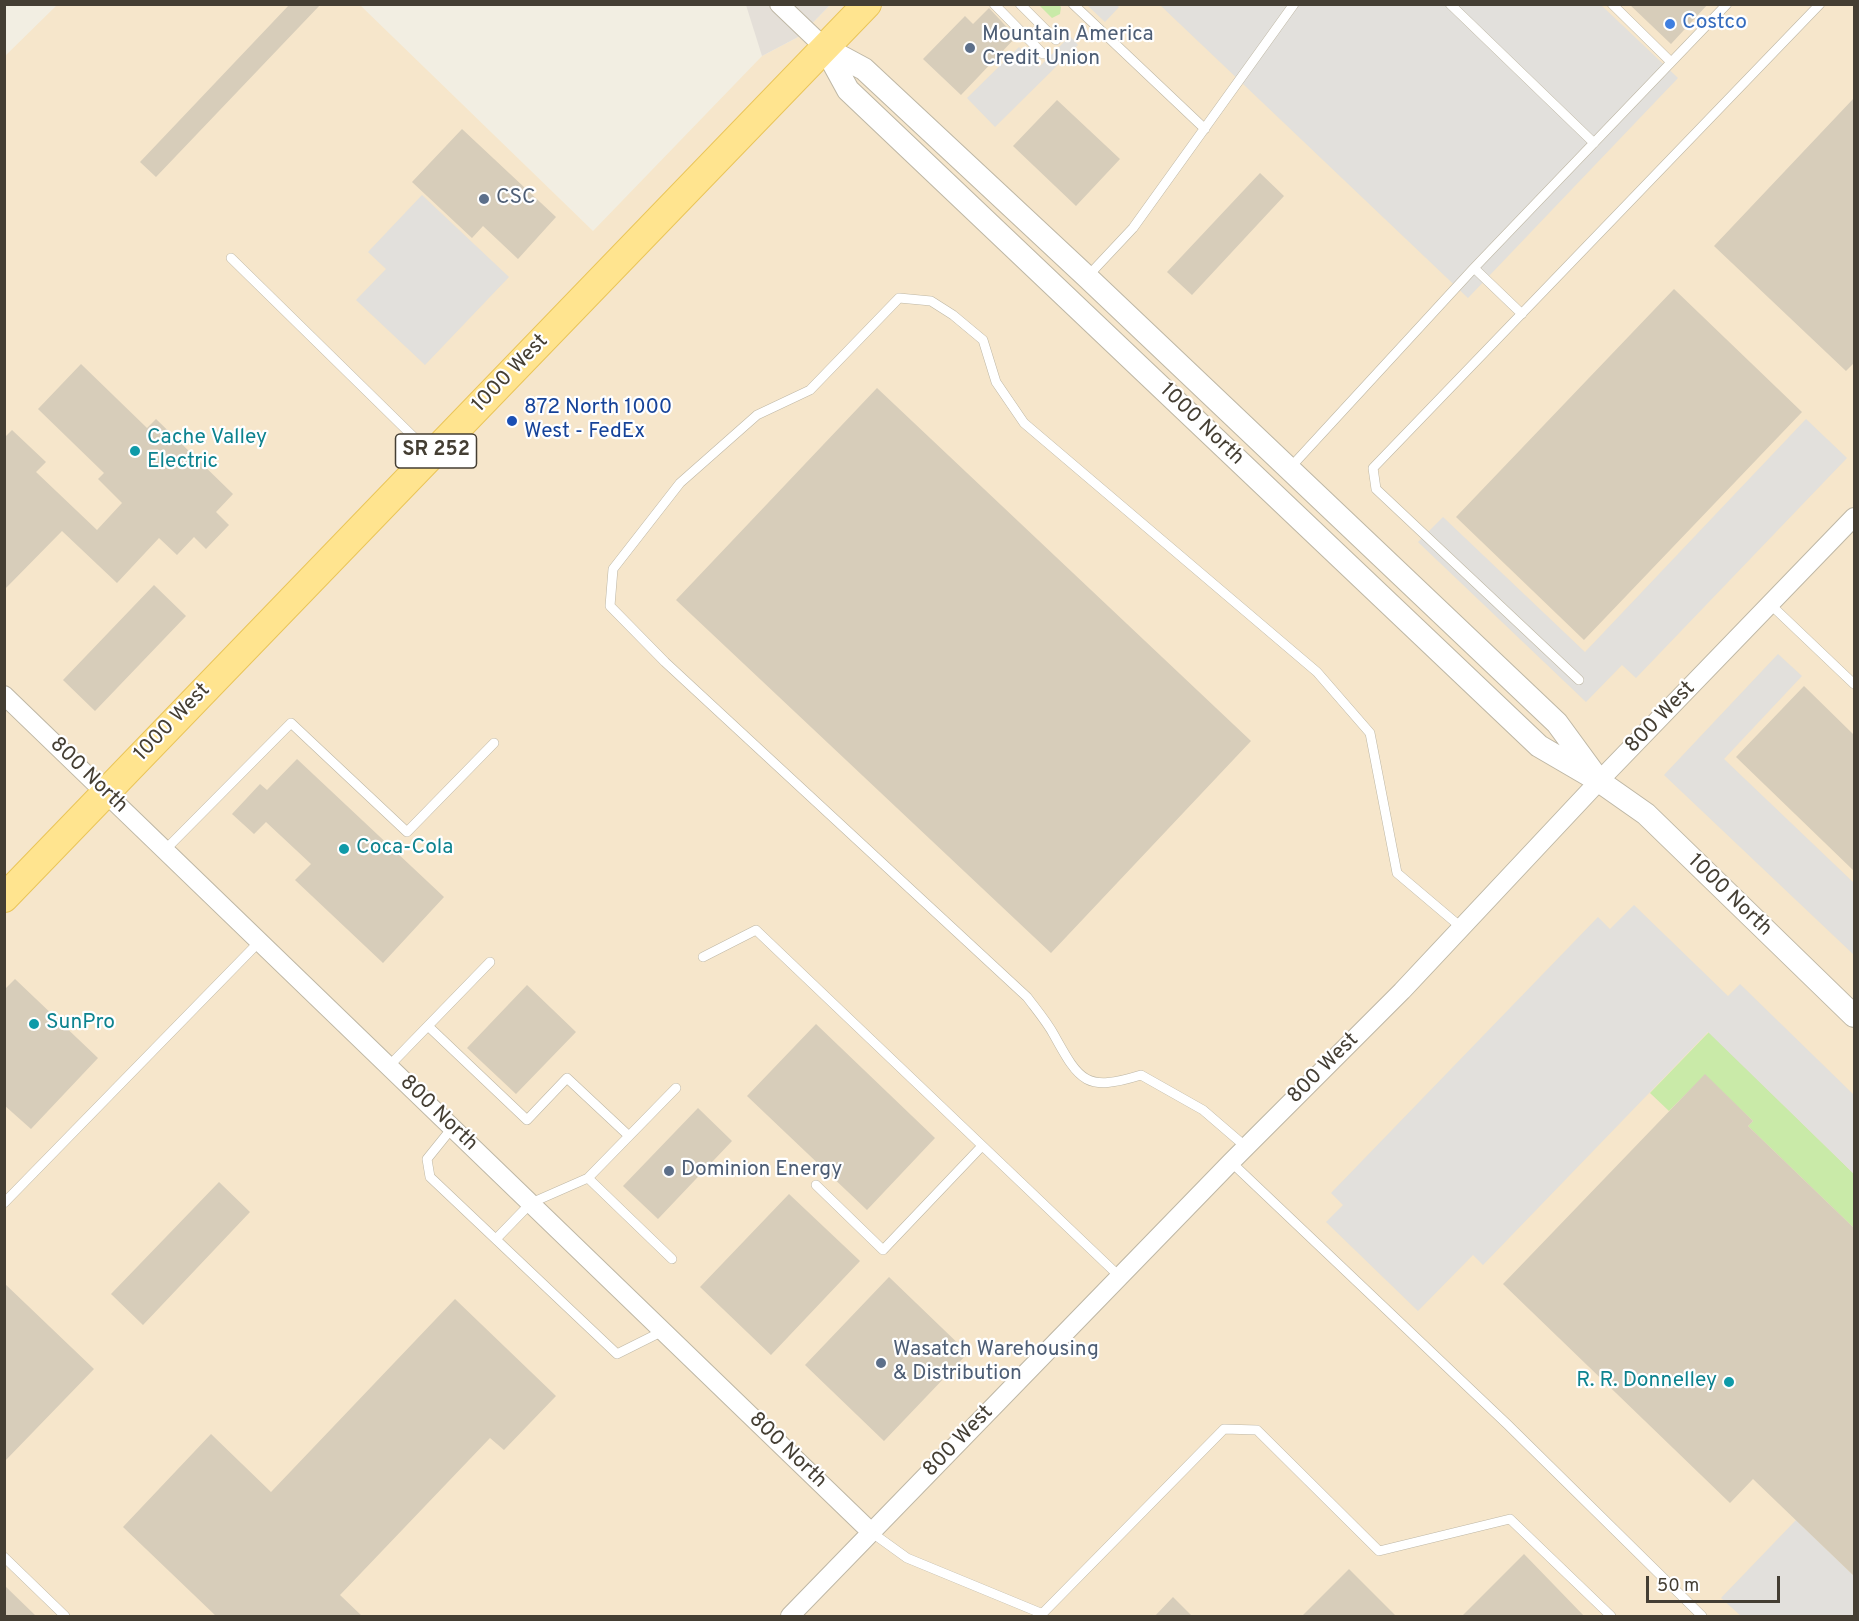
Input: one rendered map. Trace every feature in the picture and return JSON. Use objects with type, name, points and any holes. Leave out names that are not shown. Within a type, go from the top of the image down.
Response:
[{"type":"main road","name":"1000 West","points":[[4,898],[867,4]]},
{"type":"street","name":"1000 North","points":[[779,4],[825,48],[864,69],[1087,277],[1557,723],[1599,781]]},
{"type":"street","name":"1000 North","points":[[825,48],[848,90],[1539,746],[1599,781],[1646,814],[1854,1016]]},
{"type":"street","name":"800 West","points":[[790,1617],[1119,1276],[1462,928],[1599,781],[1854,517]]},
{"type":"street","name":"800 North","points":[[4,695],[871,1532]]},
{"type":"lane","points":[[994,4],[1043,54]]},
{"type":"lane","points":[[1020,4],[1056,40]]},
{"type":"lane","points":[[1073,4],[1205,129]]},
{"type":"lane","points":[[1087,277],[1133,228],[1294,4]]},
{"type":"lane","points":[[1450,4],[1594,142]]},
{"type":"lane","points":[[1612,4],[1671,62]]},
{"type":"lane","points":[[1289,470],[1474,268],[1727,4]]},
{"type":"lane","points":[[1579,680],[1376,489],[1373,468],[1820,4]]},
{"type":"lane","points":[[231,258],[432,455]]},
{"type":"lane","points":[[1474,268],[1522,314]]},
{"type":"lane","points":[[1246,1147],[1203,1110],[1141,1075],[1114,1084],[1089,1081],[1069,1064],[1053,1033],[1027,997],[665,662],[610,606],[613,568],[680,483],[757,415],[810,390],[899,298],[931,301],[953,315],[983,340],[996,382],[1024,423],[1317,672],[1370,733],[1397,873],[1462,928]]},
{"type":"lane","points":[[1772,604],[1854,684]]},
{"type":"lane","points":[[165,850],[291,723],[407,832],[494,743]]},
{"type":"lane","points":[[703,957],[756,930],[1119,1276]]},
{"type":"lane","points":[[4,1203],[260,941]]},
{"type":"lane","points":[[389,1066],[490,962]]},
{"type":"lane","points":[[428,1026],[527,1120],[567,1078],[629,1136]]},
{"type":"lane","points":[[496,1239],[531,1203],[588,1178],[676,1088]]},
{"type":"lane","points":[[452,1128],[427,1159],[430,1177],[617,1354],[663,1331]]},
{"type":"lane","points":[[816,1185],[883,1250],[982,1146]]},
{"type":"lane","points":[[1231,1162],[1508,1425],[1702,1617]]},
{"type":"lane","points":[[588,1178],[672,1259]]},
{"type":"lane","points":[[871,1532],[907,1558],[1041,1615],[1224,1429],[1257,1430],[1379,1551],[1510,1519],[1611,1617]]},
{"type":"lane","points":[[4,1557],[65,1617]]},
{"type":"shaded area","points":[[57,5],[360,5],[593,231],[762,56],[800,36],[830,5],[1854,5],[1854,1616],[5,1616],[4,57]]},
{"type":"shaded area","points":[[746,5],[830,5],[800,36],[762,56]]},
{"type":"shaded area","points":[[1087,5],[1116,5],[1119,7],[1105,22]]},
{"type":"shaded area","points":[[1160,5],[1601,5],[1678,78],[1468,298]]},
{"type":"shaded area","points":[[1070,36],[1078,45],[995,127],[967,98],[1019,47],[1039,67]]},
{"type":"shaded area","points":[[422,195],[509,277],[425,365],[356,300],[386,269],[368,252]]},
{"type":"shaded area","points":[[1806,419],[1847,458],[1636,678],[1622,665],[1586,702],[1418,542],[1443,517],[1585,652]]},
{"type":"shaded area","points":[[1778,654],[1802,676],[1724,759],[1854,883],[1854,955],[1664,775]]},
{"type":"shaded area","points":[[1634,905],[1728,996],[1740,984],[1854,1095],[1854,1174],[1708,1032],[1483,1265],[1473,1255],[1418,1311],[1326,1222],[1343,1205],[1331,1193],[1598,917],[1610,929]]},
{"type":"shaded area","points":[[1796,1520],[1854,1576],[1854,1616],[1741,1616],[1721,1598]]},
{"type":"green space","points":[[1039,5],[1059,5],[1060,14],[1052,18]]},
{"type":"green space","points":[[1709,1032],[1854,1174],[1854,1228],[1748,1126],[1753,1121],[1705,1075],[1669,1111],[1650,1093]]},
{"type":"building","points":[[290,4],[321,4],[156,177],[140,162]]},
{"type":"building","name":"Costco","points":[[1629,4],[1708,4],[1671,44]]},
{"type":"building","name":"Mountain America Credit Union","points":[[989,8],[1016,37],[961,95],[923,59],[965,16],[973,24]]},
{"type":"building","points":[[1854,98],[1854,363],[1846,371],[1714,246]]},
{"type":"building","points":[[1057,100],[1120,159],[1076,206],[1013,146]]},
{"type":"building","name":"CSC","points":[[462,129],[556,217],[518,259],[483,226],[472,238],[412,182]]},
{"type":"building","points":[[1260,173],[1284,196],[1192,295],[1167,272]]},
{"type":"building","points":[[1674,289],[1802,412],[1584,640],[1456,517]]},
{"type":"building","name":"Cache Valley Electric","points":[[81,364],[147,428],[156,419],[233,494],[216,512],[229,525],[206,549],[194,537],[177,555],[159,538],[117,583],[62,531],[4,590],[4,438],[12,430],[46,462],[36,472],[97,530],[122,503],[98,479],[104,473],[38,409]]},
{"type":"building","points":[[877,388],[1251,741],[1051,953],[676,600]]},
{"type":"building","points":[[154,585],[186,616],[95,711],[63,680]]},
{"type":"building","points":[[1804,686],[1854,735],[1854,871],[1736,757]]},
{"type":"building","name":"Coca-Cola","points":[[297,759],[444,897],[383,963],[295,880],[311,864],[266,822],[254,834],[232,814],[260,784],[267,790]]},
{"type":"building","name":"SunPro","points":[[15,979],[98,1058],[31,1129],[4,1105],[4,990]]},
{"type":"building","points":[[527,985],[576,1032],[516,1094],[467,1048]]},
{"type":"building","points":[[816,1024],[935,1138],[867,1210],[747,1096]]},
{"type":"building","name":"R. R. Donnelley","points":[[1705,1074],[1753,1121],[1748,1126],[1854,1228],[1854,1576],[1753,1479],[1730,1503],[1503,1284]]},
{"type":"building","points":[[698,1108],[732,1141],[658,1219],[623,1186]]},
{"type":"building","points":[[219,1182],[250,1212],[143,1325],[111,1294]]},
{"type":"building","points":[[789,1194],[860,1261],[771,1355],[700,1287]]},
{"type":"building","points":[[889,1277],[968,1353],[884,1441],[805,1365]]},
{"type":"building","points":[[4,1283],[94,1369],[4,1462]]},
{"type":"building","points":[[455,1299],[556,1396],[504,1450],[490,1438],[340,1595],[363,1617],[217,1617],[123,1527],[211,1434],[271,1492]]},
{"type":"building","points":[[1524,1554],[1585,1617],[1461,1617]]},
{"type":"building","points":[[1349,1569],[1397,1617],[1301,1617]]},
{"type":"building","points":[[4,1585],[37,1617],[4,1617]]},
{"type":"building","points":[[1173,1597],[1193,1617],[1154,1617]]},
{"type":"place","name":"Costco","points":[[1670,24]]},
{"type":"place","name":"Mountain America Credit Union","points":[[970,48]]},
{"type":"place","name":"CSC","points":[[484,199]]},
{"type":"place","name":"872 North 1000 West - FedEx","points":[[512,421]]},
{"type":"place","name":"Cache Valley Electric","points":[[135,451]]},
{"type":"place","name":"Coca-Cola","points":[[344,849]]},
{"type":"place","name":"SunPro","points":[[34,1024]]},
{"type":"place","name":"Dominion Energy","points":[[669,1171]]},
{"type":"place","name":"Wasatch Warehousing & Distribution","points":[[881,1363]]},
{"type":"place","name":"R. R. Donnelley","points":[[1729,1382]]}]
